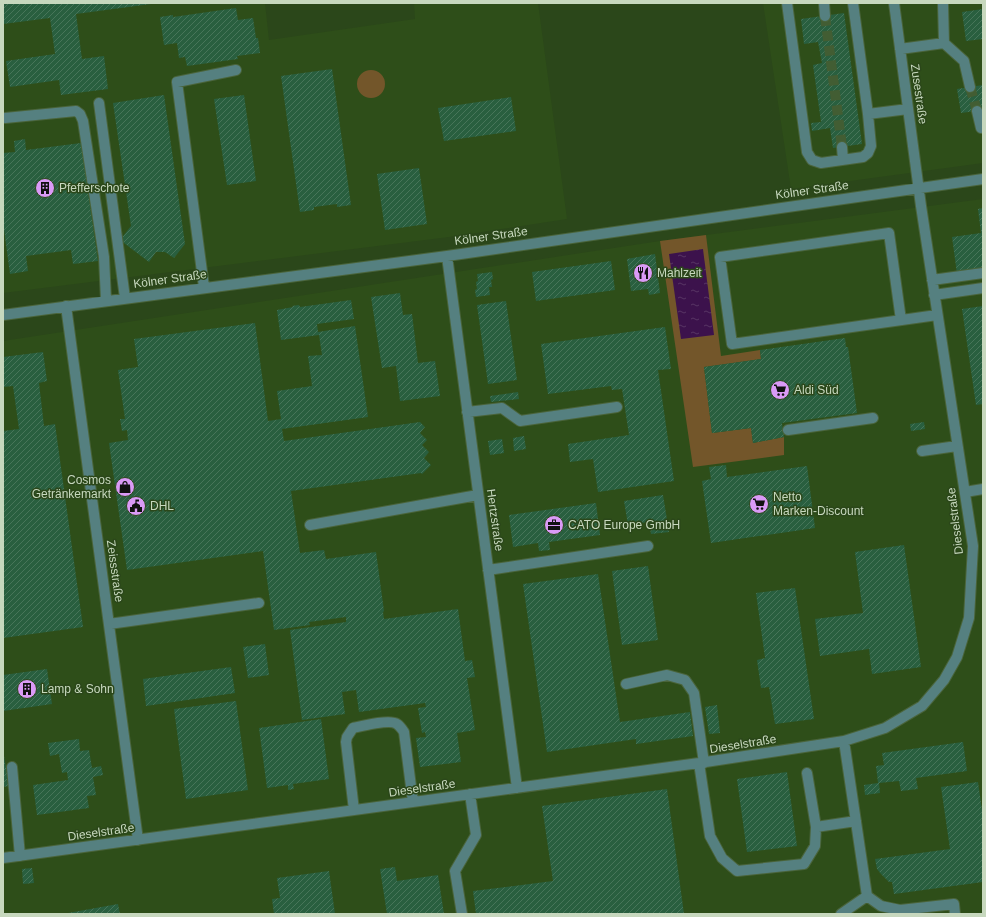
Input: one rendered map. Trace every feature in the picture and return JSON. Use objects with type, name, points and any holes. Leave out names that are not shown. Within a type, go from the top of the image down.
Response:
[{"type":"street","points":[[787,3],[807,152],[812,160],[821,163],[862,157],[868,153],[871,146],[853,3]]},
{"type":"street","points":[[824,3],[825,16]]},
{"type":"street","name":"Zusestraße","points":[[894,3],[919,188]]},
{"type":"street","points":[[943,3],[944,43],[964,61],[970,87]]},
{"type":"street","points":[[900,49],[944,43]]},
{"type":"street","points":[[204,287],[177,82],[236,70]]},
{"type":"street","points":[[99,102],[125,298]]},
{"type":"street","points":[[868,114],[908,109]]},
{"type":"street","points":[[5,118],[76,111],[80,114],[83,121],[104,257],[106,300]]},
{"type":"street","points":[[976,111],[981,128],[983,127]]},
{"type":"street","points":[[842,147],[843,160]]},
{"type":"street","name":"Kölner Straße","points":[[3,315],[106,300],[447,256],[983,179]]},
{"type":"street","name":"Dieselstraße","points":[[3,858],[702,763],[844,741],[885,728],[922,706],[944,680],[957,657],[968,618],[973,546],[919,188]]},
{"type":"street","points":[[901,320],[889,234],[720,257],[732,344],[937,315]]},
{"type":"street","name":"Hertzstraße","points":[[447,256],[517,788]]},
{"type":"street","points":[[932,280],[983,274]]},
{"type":"street","points":[[934,295],[983,288]]},
{"type":"street","name":"Zeissstraße","points":[[66,306],[138,840]]},
{"type":"street","points":[[467,412],[502,408],[520,421],[618,406]]},
{"type":"street","points":[[788,430],[873,418]]},
{"type":"street","points":[[922,451],[957,446]]},
{"type":"street","points":[[965,492],[983,489]]},
{"type":"street","points":[[310,525],[478,495]]},
{"type":"street","points":[[488,570],[648,546]]},
{"type":"street","points":[[109,624],[259,603]]},
{"type":"street","points":[[626,684],[667,675],[685,680],[694,693],[710,836],[722,858],[737,871],[804,864],[815,846],[816,828],[807,773]]},
{"type":"street","points":[[354,810],[346,742],[347,737],[353,728],[369,725],[394,723],[404,732],[413,802]]},
{"type":"street","points":[[844,741],[867,896],[880,910],[900,910],[954,904],[955,914]]},
{"type":"street","points":[[12,768],[20,856]]},
{"type":"street","points":[[462,914],[455,871],[476,835],[470,794]]},
{"type":"street","points":[[816,828],[856,821]]},
{"type":"street","points":[[841,914],[867,896]]},
{"type":"shaded area","points":[[3,3],[265,3],[269,40],[415,19],[414,3],[538,3],[567,219],[449,237],[3,293]]},
{"type":"shaded area","points":[[763,3],[983,3],[983,163],[791,189]]},
{"type":"shaded area","points":[[371,70],[381,74],[385,84],[381,94],[371,98],[361,94],[357,84],[361,74]]},
{"type":"shaded area","points":[[983,199],[983,914],[3,914],[3,341],[660,241]]},
{"type":"shaded area","points":[[706,235],[721,356],[760,350],[761,359],[704,367],[712,433],[751,428],[753,443],[784,437],[784,455],[693,467],[660,241]]},
{"type":"water","points":[[703,249],[714,335],[681,339],[669,254]]},
{"type":"building","points":[[3,3],[151,4],[76,14],[82,59],[104,56],[108,89],[61,95],[59,80],[10,87],[6,61],[55,54],[50,18],[3,24]]},
{"type":"building","points":[[236,8],[238,20],[253,18],[260,53],[237,56],[238,59],[187,66],[185,57],[179,58],[177,43],[164,45],[160,17],[173,15],[173,17]]},
{"type":"building","points":[[983,9],[983,39],[966,41],[962,12]]},
{"type":"building","points":[[844,13],[862,144],[833,148],[830,128],[812,131],[811,123],[821,122],[813,65],[822,63],[818,42],[804,44],[801,19]]},
{"type":"building","points":[[332,69],[351,205],[337,207],[337,204],[314,207],[314,210],[300,212],[281,76]]},
{"type":"building","points":[[983,85],[983,110],[961,113],[957,89]]},
{"type":"building","points":[[164,95],[185,244],[174,258],[165,252],[156,252],[149,262],[120,240],[131,226],[113,103]]},
{"type":"building","points":[[244,95],[256,181],[227,185],[214,99]]},
{"type":"building","points":[[511,97],[516,131],[444,141],[438,108]]},
{"type":"building","name":"Pfefferschote","points":[[25,139],[26,150],[81,143],[98,261],[73,264],[71,250],[26,256],[28,271],[10,274],[3,222],[3,153],[15,152],[14,141]]},
{"type":"building","points":[[419,168],[427,224],[385,230],[377,174]]},
{"type":"building","points":[[983,208],[983,271],[957,274],[952,237],[981,233],[978,209]]},
{"type":"building","name":"Mahlzeit","points":[[655,254],[660,293],[649,295],[648,289],[631,291],[627,259]]},
{"type":"building","points":[[611,261],[615,290],[536,301],[532,272]]},
{"type":"building","points":[[492,272],[492,287],[489,287],[490,295],[476,297],[476,282],[478,281],[477,274]]},
{"type":"building","points":[[400,293],[403,315],[412,314],[418,363],[435,361],[440,396],[400,401],[396,366],[382,368],[371,297]]},
{"type":"building","points":[[351,300],[354,319],[317,324],[318,332],[355,326],[368,417],[282,429],[284,441],[420,422],[425,427],[420,433],[427,440],[422,445],[429,452],[424,458],[431,465],[422,474],[291,491],[300,553],[324,550],[326,559],[376,552],[384,619],[458,609],[465,661],[472,660],[475,677],[467,678],[475,730],[457,733],[461,762],[420,767],[416,738],[426,737],[425,732],[422,733],[418,708],[426,707],[425,703],[359,712],[356,690],[342,692],[345,714],[302,720],[290,630],[346,622],[346,617],[309,622],[310,625],[274,630],[263,551],[127,570],[109,443],[128,440],[127,430],[122,431],[120,419],[125,419],[118,370],[138,367],[134,339],[255,323],[268,421],[281,419],[277,391],[312,386],[308,356],[322,355],[319,335],[281,340],[277,310],[299,305],[300,307]]},
{"type":"building","points":[[506,301],[517,380],[488,384],[477,305]]},
{"type":"building","points":[[983,306],[983,404],[976,405],[962,309]]},
{"type":"building","points":[[665,327],[671,369],[658,370],[674,481],[598,492],[593,459],[570,462],[568,444],[629,435],[622,389],[612,390],[611,386],[548,394],[541,344]]},
{"type":"building","name":"Aldi Süd","points":[[845,338],[846,347],[848,347],[857,413],[782,423],[784,437],[753,443],[751,428],[712,433],[704,367],[761,359],[760,350]]},
{"type":"building","points":[[43,352],[47,381],[39,383],[44,426],[55,424],[83,627],[3,638],[3,431],[19,429],[13,386],[3,387],[3,357]]},
{"type":"building","points":[[518,392],[519,399],[491,402],[490,396]]},
{"type":"building","points":[[924,422],[925,429],[911,431],[910,424]]},
{"type":"building","points":[[524,436],[526,449],[514,451],[513,438]]},
{"type":"building","points":[[502,439],[504,453],[490,455],[488,441]]},
{"type":"building","name":"Netto Marken-Discount","points":[[726,465],[727,477],[807,466],[815,528],[711,543],[702,481],[711,479],[709,467]]},
{"type":"building","points":[[663,495],[669,532],[651,534],[649,522],[628,525],[624,501]]},
{"type":"building","name":"CATO Europe GmbH","points":[[596,503],[600,535],[549,542],[550,550],[539,551],[538,543],[513,547],[509,515]]},
{"type":"building","points":[[904,545],[921,667],[872,674],[869,649],[820,656],[815,619],[863,613],[855,552]]},
{"type":"building","points":[[648,566],[658,640],[622,645],[612,571]]},
{"type":"building","points":[[598,574],[620,722],[690,712],[693,736],[636,744],[636,739],[547,752],[523,584]]},
{"type":"building","points":[[795,588],[814,719],[775,724],[769,687],[761,688],[757,660],[765,658],[756,593]]},
{"type":"building","points":[[265,644],[269,675],[248,678],[243,647]]},
{"type":"building","points":[[231,667],[235,693],[146,706],[143,679]]},
{"type":"building","name":"Lamp & Sohn","points":[[47,669],[52,704],[3,711],[3,675]]},
{"type":"building","points":[[236,701],[248,790],[186,799],[174,709]]},
{"type":"building","points":[[717,705],[720,733],[709,734],[705,707]]},
{"type":"building","points":[[321,719],[329,779],[293,784],[294,789],[288,790],[288,785],[267,788],[259,728]]},
{"type":"building","points":[[79,739],[80,751],[89,750],[92,768],[101,766],[103,775],[93,777],[96,795],[87,796],[89,808],[37,815],[33,785],[68,780],[67,772],[62,773],[59,754],[50,756],[48,743]]},
{"type":"building","points":[[963,742],[967,771],[916,778],[918,789],[901,791],[899,781],[879,783],[880,793],[865,795],[864,785],[878,783],[876,766],[884,765],[882,753]]},
{"type":"building","points":[[3,750],[9,786],[3,787]]},
{"type":"building","points":[[787,772],[797,846],[747,852],[737,779]]},
{"type":"building","points":[[978,782],[983,817],[983,882],[894,894],[892,882],[889,882],[877,869],[875,859],[950,849],[941,787]]},
{"type":"building","points":[[667,789],[684,914],[476,914],[473,891],[553,881],[542,806]]},
{"type":"building","points":[[395,867],[397,881],[438,875],[444,914],[387,914],[380,869]]},
{"type":"building","points":[[32,868],[34,883],[23,884],[22,869]]},
{"type":"building","points":[[329,871],[335,914],[274,914],[272,899],[280,898],[277,878]]},
{"type":"building","points":[[118,904],[120,914],[68,914],[68,913]]},
{"type":"tunnel","points":[[825,16],[842,147]]},
{"type":"tunnel","points":[[970,87],[977,111]]},
{"type":"place","name":"Pfefferschote","points":[[45,188]]},
{"type":"place","name":"Mahlzeit","points":[[643,273]]},
{"type":"place","name":"Aldi Süd","points":[[780,390]]},
{"type":"place","name":"Cosmos Getränkemarkt","points":[[125,487]]},
{"type":"place","name":"Netto Marken-Discount","points":[[759,504]]},
{"type":"place","name":"DHL","points":[[136,506]]},
{"type":"place","name":"CATO Europe GmbH","points":[[554,525]]},
{"type":"place","name":"Lamp & Sohn","points":[[27,689]]}]
